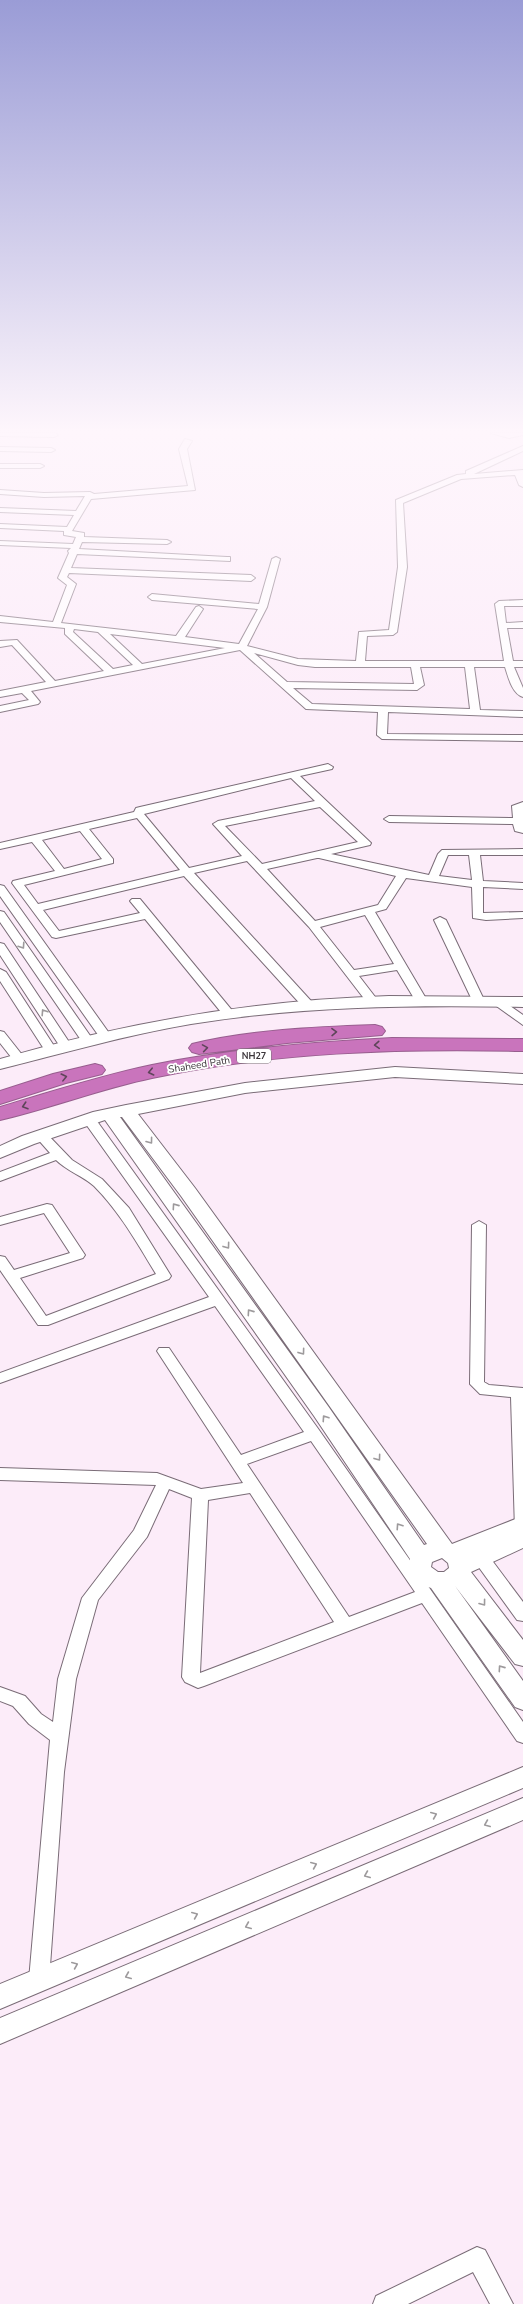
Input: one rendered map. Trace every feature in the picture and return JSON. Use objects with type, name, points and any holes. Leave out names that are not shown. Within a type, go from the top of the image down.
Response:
[{"type":"highway","name":"Shaheed Path","points":[[0,1098],[60,1078],[168,1054],[251,1040],[326,1032],[403,1031],[519,1035]]},
{"type":"highway","name":"Shaheed Path","points":[[0,1114],[77,1089],[167,1069],[276,1052],[519,1035]]},
{"type":"street","points":[[56,624],[72,584],[62,578],[64,570],[78,541]]},
{"type":"street","points":[[360,664],[363,645],[362,634],[392,632],[402,588],[402,541]]},
{"type":"street","points":[[0,543],[75,545],[167,542]]},
{"type":"street","points":[[75,545],[227,560]]},
{"type":"street","points":[[242,647],[263,606],[276,559]]},
{"type":"street","points":[[64,570],[251,578]]},
{"type":"street","points":[[152,597],[263,606]]},
{"type":"street","points":[[523,603],[499,604],[509,664],[519,682],[523,694]]},
{"type":"street","points":[[179,639],[199,609]]},
{"type":"street","points":[[0,620],[56,624],[242,647],[298,662],[416,665],[523,664]]},
{"type":"street","points":[[503,626],[523,625]]},
{"type":"street","points":[[71,626],[68,632],[112,673]]},
{"type":"street","points":[[100,629],[140,667]]},
{"type":"street","points":[[0,644],[14,642],[53,684]]},
{"type":"street","points":[[0,694],[242,647]]},
{"type":"street","points":[[242,647],[309,707],[383,710],[475,711],[523,714]]},
{"type":"street","points":[[284,685],[417,687],[419,686],[416,665]]},
{"type":"street","points":[[469,665],[475,711]]},
{"type":"street","points":[[0,709],[35,702],[24,690]]},
{"type":"street","points":[[383,710],[382,736],[385,737],[523,738]]},
{"type":"street","points":[[0,846],[139,814],[140,810],[328,767]]},
{"type":"street","points":[[260,868],[366,843],[293,774]]},
{"type":"street","points":[[322,802],[218,824],[313,925],[374,1002]]},
{"type":"street","points":[[389,819],[521,826],[517,806],[523,805]]},
{"type":"street","points":[[139,814],[187,872],[308,1005]]},
{"type":"street","points":[[82,828],[109,861],[17,883],[56,935],[148,915]]},
{"type":"street","points":[[35,838],[61,872]]},
{"type":"street","points":[[474,852],[478,884],[477,916],[523,915]]},
{"type":"street","points":[[433,878],[443,854],[474,852],[523,852]]},
{"type":"street","points":[[319,855],[402,874],[478,884],[523,886]]},
{"type":"street","points":[[36,908],[249,857]]},
{"type":"street","points":[[313,925],[382,907],[402,874]]},
{"type":"street","points":[[0,888],[105,1036]]},
{"type":"street","points":[[136,901],[229,1014]]},
{"type":"street","points":[[368,910],[422,1002]]},
{"type":"street","points":[[0,914],[87,1040]]},
{"type":"street","points":[[440,920],[479,1002]]},
{"type":"street","points":[[0,946],[57,1047]]},
{"type":"street","points":[[353,974],[401,966]]},
{"type":"street","points":[[0,972],[57,1047]]},
{"type":"street","points":[[0,1064],[57,1047],[105,1036],[229,1014],[308,1005],[374,1002],[523,1002]]},
{"type":"street","points":[[499,1002],[519,1035]]},
{"type":"street","points":[[0,1035],[19,1059]]},
{"type":"street","points":[[0,1153],[41,1136],[88,1120],[118,1112],[245,1088],[388,1073],[519,1077]]},
{"type":"street","points":[[118,1112],[421,1558],[420,1569],[423,1574],[428,1578],[454,1565],[523,1538]]},
{"type":"street","points":[[118,1112],[188,1192],[454,1565],[523,1657]]},
{"type":"street","points":[[88,1120],[216,1300],[314,1434],[454,1565],[523,1700]]},
{"type":"street","points":[[0,1260],[43,1322],[164,1276],[124,1211],[97,1182],[67,1163],[41,1136]]},
{"type":"street","points":[[0,1177],[59,1154]]},
{"type":"street","points":[[0,1221],[47,1208],[78,1255],[11,1276]]},
{"type":"street","points":[[479,1225],[477,1384],[485,1390],[520,1393],[523,1530]]},
{"type":"street","points":[[0,1378],[216,1300]]},
{"type":"street","points":[[164,1351],[345,1625]]},
{"type":"street","points":[[237,1462],[314,1434]]},
{"type":"street","points":[[0,1474],[165,1481],[200,1495],[254,1487]]},
{"type":"street","points":[[39,1980],[60,1737],[67,1679],[90,1598],[141,1533],[165,1481]]},
{"type":"street","points":[[200,1495],[191,1677],[198,1681],[345,1625],[454,1565],[523,1524]]},
{"type":"street","points":[[421,1558],[431,1551],[454,1565],[523,1615]]},
{"type":"street","points":[[454,1565],[523,1736]]},
{"type":"street","points":[[0,1694],[19,1701],[35,1719],[60,1737]]},
{"type":"street","points":[[0,1997],[523,1777]]},
{"type":"street","points":[[0,2031],[523,1809]]},
{"type":"street","points":[[384,2304],[478,2258],[502,2304]]}]
